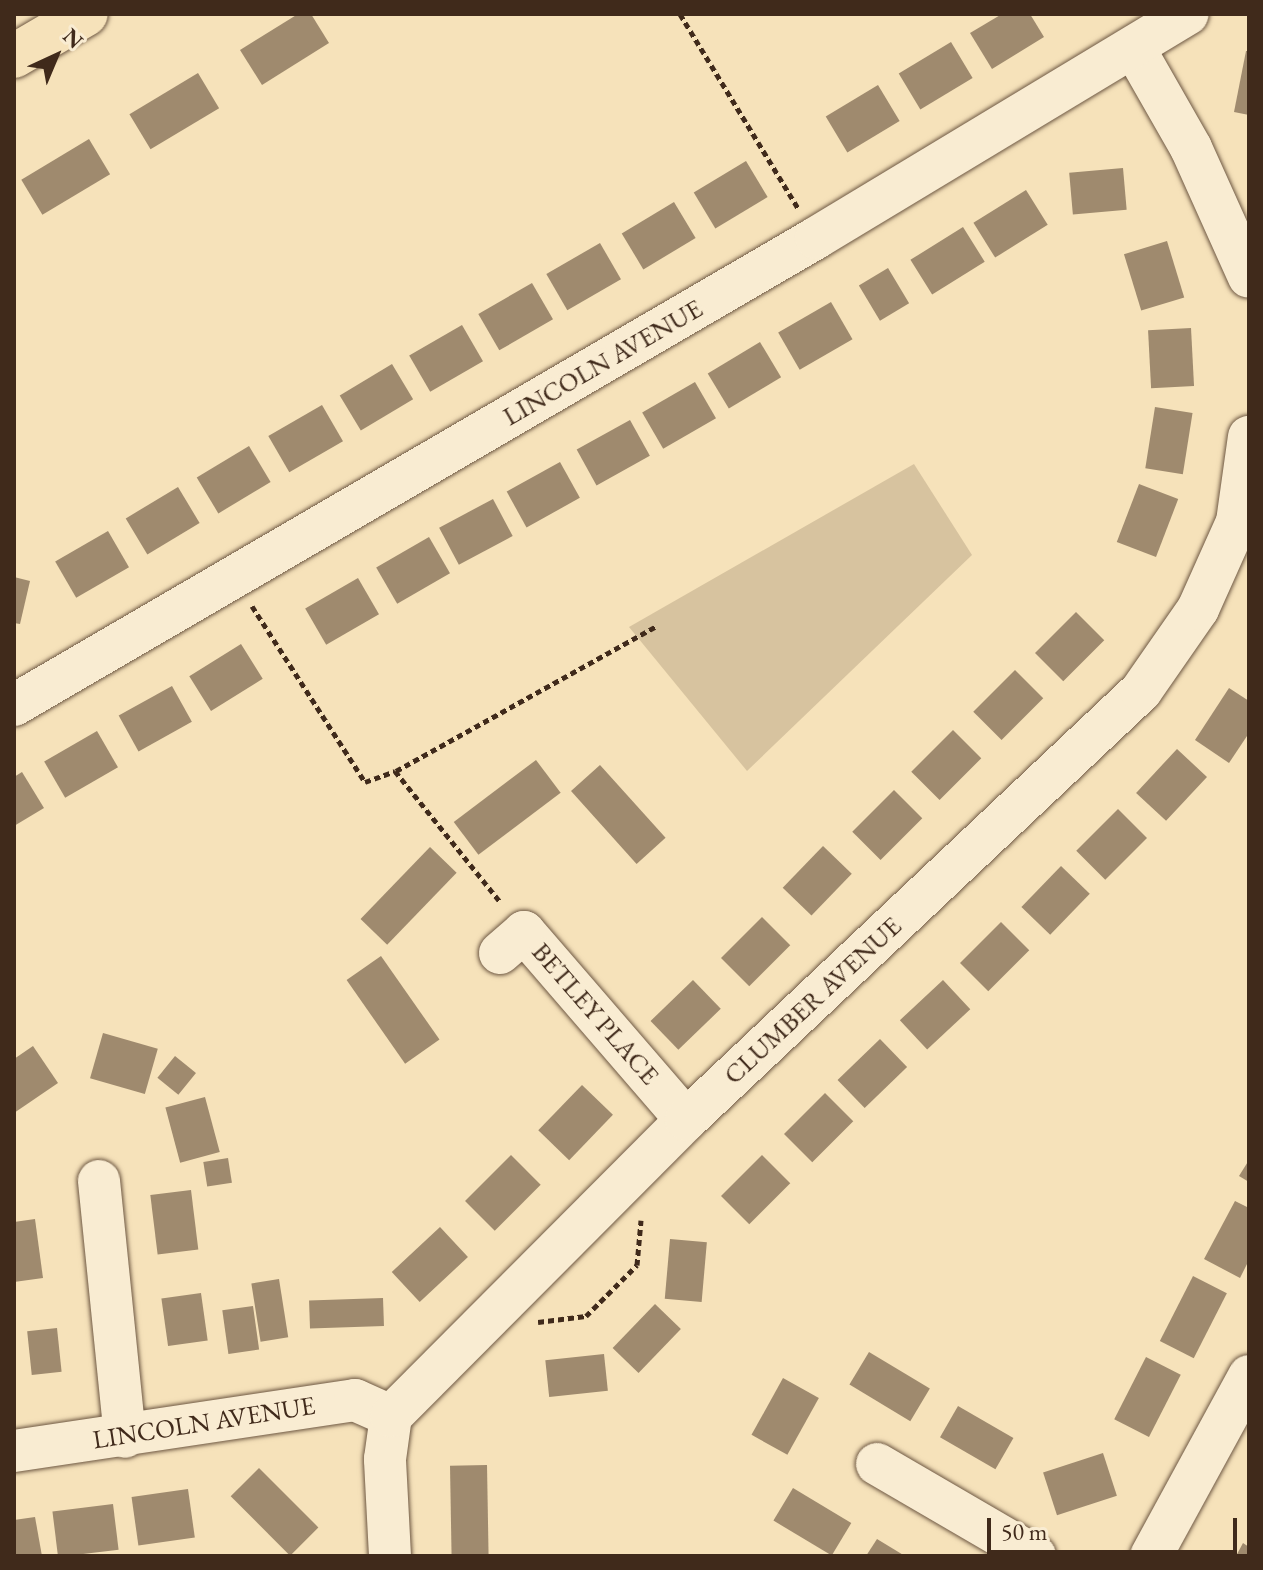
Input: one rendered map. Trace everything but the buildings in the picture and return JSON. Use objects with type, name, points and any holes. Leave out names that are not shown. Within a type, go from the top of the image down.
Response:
[{"type":"main road","points":[[14,56],[86,14]]},
{"type":"street","name":"LINCOLN AVENUE","points":[[14,705],[816,238],[1188,14]]},
{"type":"street","points":[[1134,48],[1191,148],[1249,277]]},
{"type":"street","name":"CLUMBER AVENUE","points":[[391,1416],[686,1120],[1141,691],[1198,609],[1237,522],[1249,437]]},
{"type":"street","name":"BETLEY PLACE","points":[[512,942],[686,1120]]},
{"type":"street","points":[[99,1181],[125,1437]]},
{"type":"street","points":[[1151,1556],[1249,1376]]},
{"type":"street","name":"LINCOLN AVENUE","points":[[14,1451],[125,1437],[355,1400],[391,1416]]},
{"type":"street","points":[[390,1556],[385,1459],[391,1416]]},
{"type":"street","points":[[877,1464],[1035,1556]]},
{"type":"path","points":[[680,14],[816,238]]},
{"type":"path","points":[[235,579],[365,782],[395,771],[657,626]]},
{"type":"path","points":[[395,771],[512,942]]},
{"type":"path","points":[[478,1330],[586,1316],[637,1265],[644,1163]]},
{"type":"shaded area","points":[[914,464],[972,555],[747,771],[629,627]]}]
